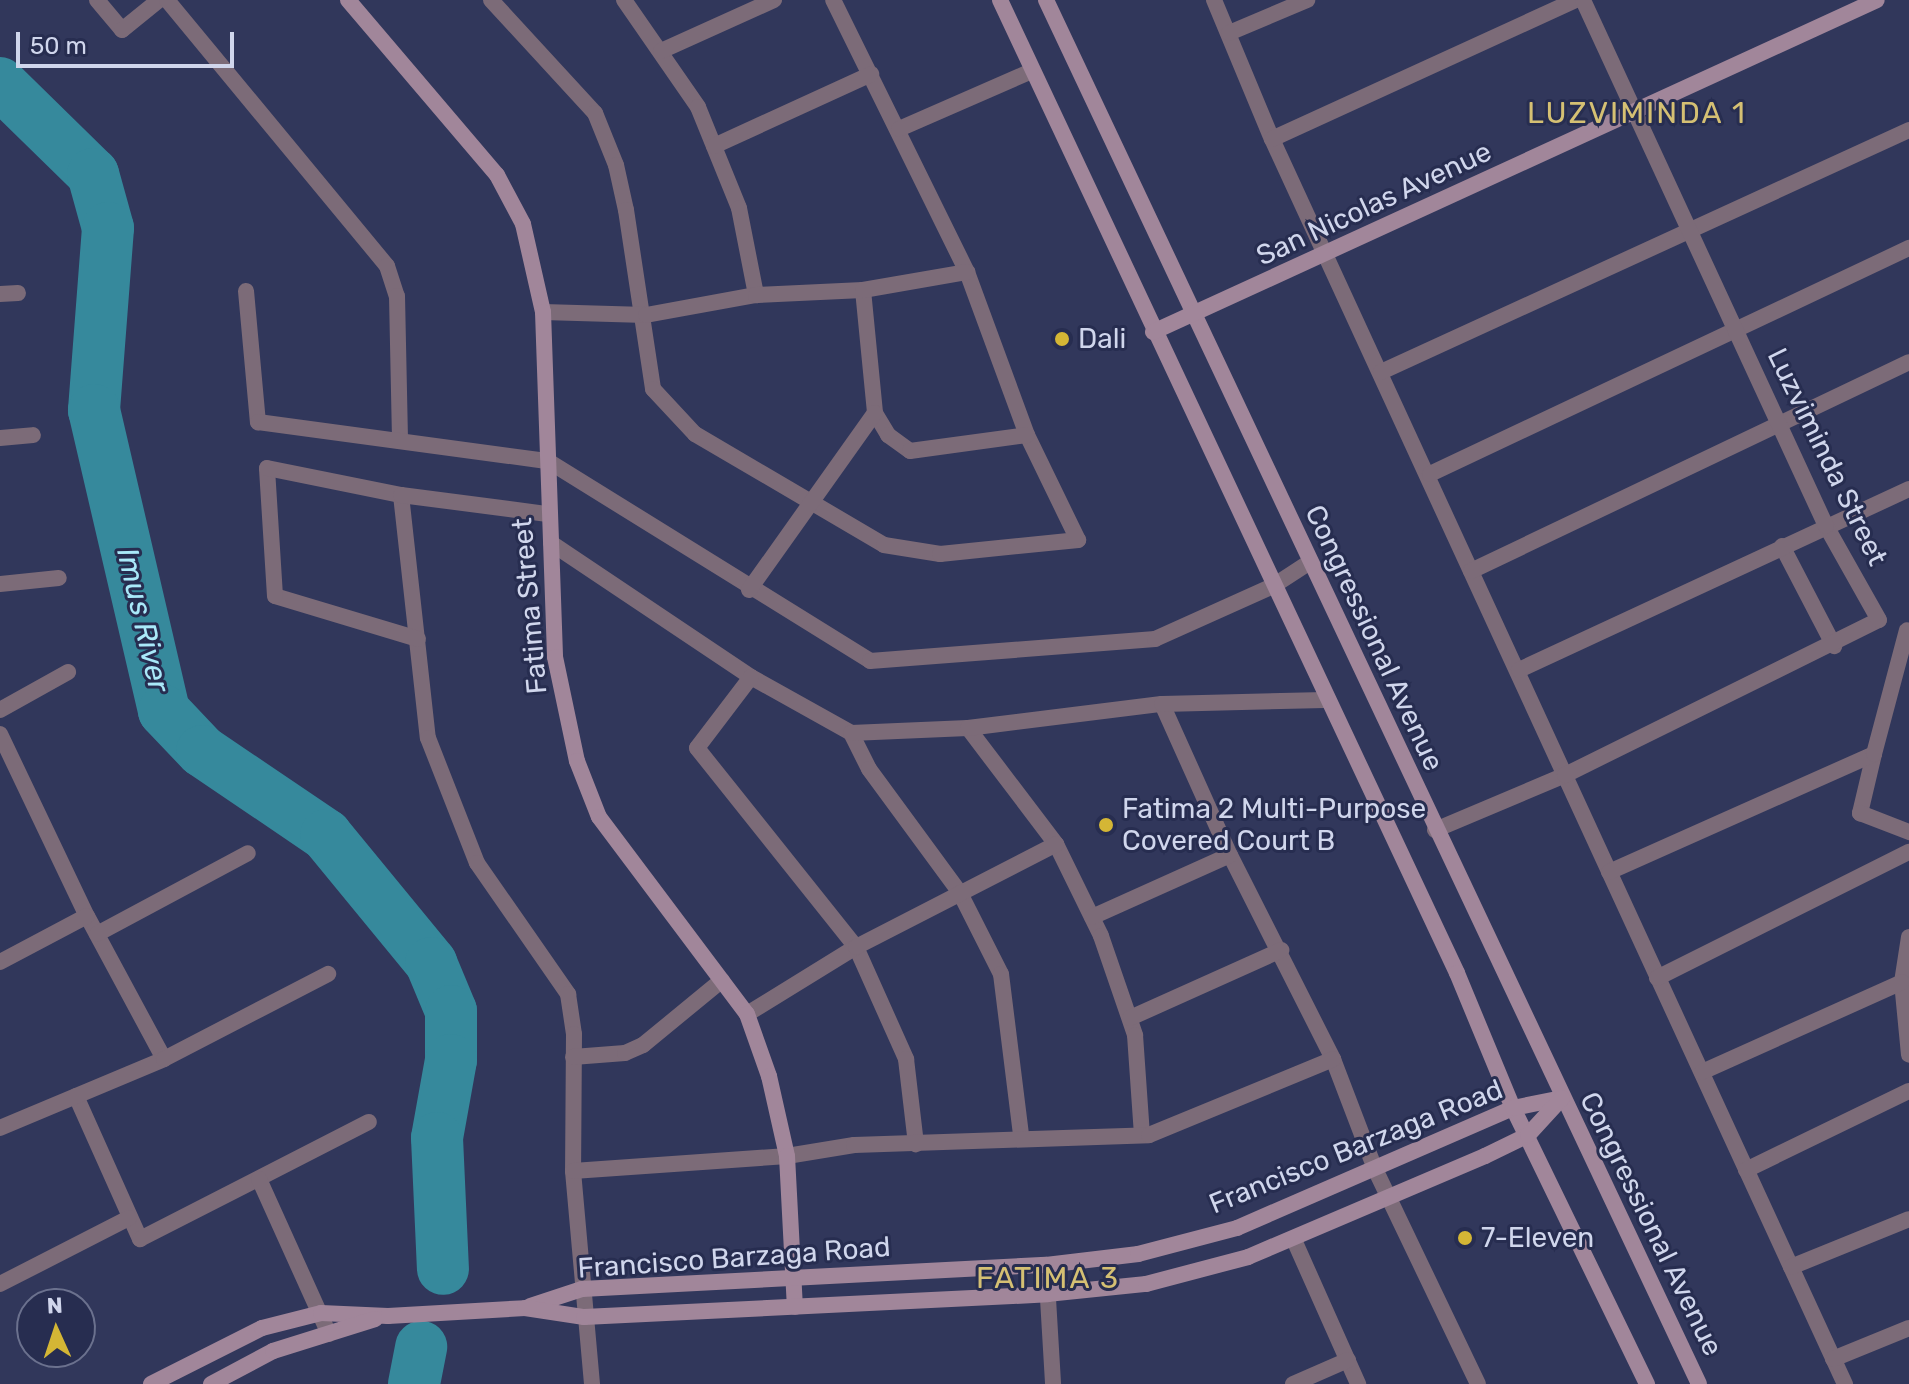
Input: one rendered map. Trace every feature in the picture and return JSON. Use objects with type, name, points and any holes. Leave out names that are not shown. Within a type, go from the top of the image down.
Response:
[{"type":"street","points":[[97,0],[122,30],[159,0]]},
{"type":"street","points":[[167,0],[387,266],[397,296],[400,441]]},
{"type":"street","name":"Fatima Street","points":[[348,0],[497,175],[523,224],[543,312],[555,657],[577,761],[599,817],[747,1014],[769,1076],[787,1156],[795,1307]]},
{"type":"street","points":[[491,0],[595,113],[616,165],[646,315],[653,389],[695,434],[884,545],[940,554],[1078,540],[1027,435],[967,272],[833,0]]},
{"type":"street","points":[[624,0],[698,107],[739,208],[756,295]]},
{"type":"street","points":[[661,51],[774,0]]},
{"type":"street","points":[[1000,0],[1325,700],[1457,973],[1513,1108],[1647,1384]]},
{"type":"street","name":"Congressional Avenue","points":[[1046,0],[1699,1384]]},
{"type":"street","points":[[1214,0],[1272,139],[1430,474],[1471,571],[1845,1384]]},
{"type":"street","points":[[1229,33],[1307,0]]},
{"type":"street","points":[[1272,139],[1576,0]]},
{"type":"street","name":"Luzviminda Street","points":[[1583,0],[1826,526],[1879,620]]},
{"type":"street","name":"San Nicolas Avenue","points":[[1153,332],[1636,112],[1845,7],[1877,0]]},
{"type":"street","points":[[899,129],[1032,71]]},
{"type":"street","points":[[714,146],[871,74]]},
{"type":"street","points":[[1381,372],[1692,233],[1909,130]]},
{"type":"street","points":[[1430,474],[1909,248]]},
{"type":"street","points":[[543,312],[646,315],[756,295],[863,290],[967,272]]},
{"type":"street","points":[[863,290],[875,413],[888,435],[910,451],[1027,435]]},
{"type":"street","points":[[246,291],[258,422],[548,461],[675,536],[749,590],[870,661],[1155,639],[1273,586],[1310,562]]},
{"type":"street","points":[[0,294],[18,293]]},
{"type":"street","points":[[1471,571],[1909,362]]},
{"type":"street","points":[[749,590],[808,502],[875,413]]},
{"type":"street","points":[[0,438],[33,435]]},
{"type":"street","points":[[418,639],[275,596],[267,468],[401,495],[548,514]]},
{"type":"street","points":[[1519,670],[1909,489]]},
{"type":"street","points":[[401,495],[428,738],[449,801],[477,863],[568,994],[573,1057],[573,1171],[592,1384]]},
{"type":"street","points":[[551,543],[751,677],[851,733],[968,728],[1162,704],[1325,700]]},
{"type":"street","points":[[1782,546],[1834,646]]},
{"type":"street","points":[[0,584],[59,578]]},
{"type":"street","points":[[1435,830],[1565,775],[1834,646],[1879,620],[1908,631],[1860,813],[1909,832]]},
{"type":"street","points":[[0,710],[68,672]]},
{"type":"street","points":[[751,677],[697,748],[856,947],[906,1059],[916,1144]]},
{"type":"street","points":[[1162,704],[1230,855],[1281,950],[1333,1059],[1375,1169],[1478,1384]]},
{"type":"street","points":[[968,728],[1056,844],[1092,917],[1130,1018],[1142,1135]]},
{"type":"street","points":[[851,733],[869,769],[960,893],[1001,974],[1021,1135]]},
{"type":"street","points":[[0,734],[87,916],[164,1059]]},
{"type":"street","points":[[1609,872],[1874,754]]},
{"type":"street","points":[[747,1014],[856,947],[1056,844]]},
{"type":"street","points":[[1657,978],[1909,852]]},
{"type":"street","points":[[97,934],[248,853]]},
{"type":"street","points":[[1092,917],[1230,855]]},
{"type":"street","points":[[0,962],[87,916]]},
{"type":"street","points":[[1909,937],[1902,982],[1909,1055]]},
{"type":"street","points":[[1130,1018],[1281,950]]},
{"type":"street","points":[[0,1128],[164,1059],[328,974]]},
{"type":"street","points":[[573,1057],[625,1053],[643,1045],[722,980]]},
{"type":"street","points":[[1702,1072],[1902,982]]},
{"type":"street","points":[[573,1171],[787,1156],[854,1145],[916,1144],[1021,1135],[1142,1135],[1333,1059]]},
{"type":"street","points":[[1746,1170],[1909,1091]]},
{"type":"street","points":[[76,1096],[140,1239],[369,1122]]},
{"type":"street","name":"Francisco Barzaga Road","points":[[520,1308],[582,1289],[1046,1265],[1138,1254],[1237,1228],[1513,1108],[1562,1098]]},
{"type":"street","name":"Francisco Barzaga Road","points":[[151,1384],[262,1328],[321,1313],[386,1316],[520,1308],[584,1317],[1047,1294],[1146,1284],[1294,1240],[1528,1135],[1562,1098]]},
{"type":"street","points":[[259,1179],[329,1334]]},
{"type":"street","points":[[0,1284],[129,1218]]},
{"type":"street","points":[[1791,1267],[1909,1219]]},
{"type":"street","points":[[1294,1240],[1358,1384]]},
{"type":"street","points":[[1046,1265],[1053,1384]]},
{"type":"street","name":"Francisco Barzaga Road","points":[[211,1384],[273,1351],[386,1316]]},
{"type":"street","points":[[1833,1359],[1909,1328]]},
{"type":"street","points":[[1293,1384],[1348,1360]]},
{"type":"waterway","name":"Imus River","points":[[0,83],[93,174],[108,228],[94,410],[164,711],[202,751],[326,835],[431,963],[451,1011],[451,1060],[437,1138],[443,1269]]},
{"type":"waterway","name":"Imus River","points":[[414,1384],[421,1347]]},
{"type":"place","name":"Dali","points":[[1062,339]]},
{"type":"place","name":"Fatima 2 Multi-Purpose Covered Court B","points":[[1106,825]]},
{"type":"place","name":"7-Eleven","points":[[1465,1238]]},
{"type":"district","name":"LUZVIMINDA 1","points":[[1637,113]]},
{"type":"district","name":"FATIMA 3","points":[[1048,1278]]}]
